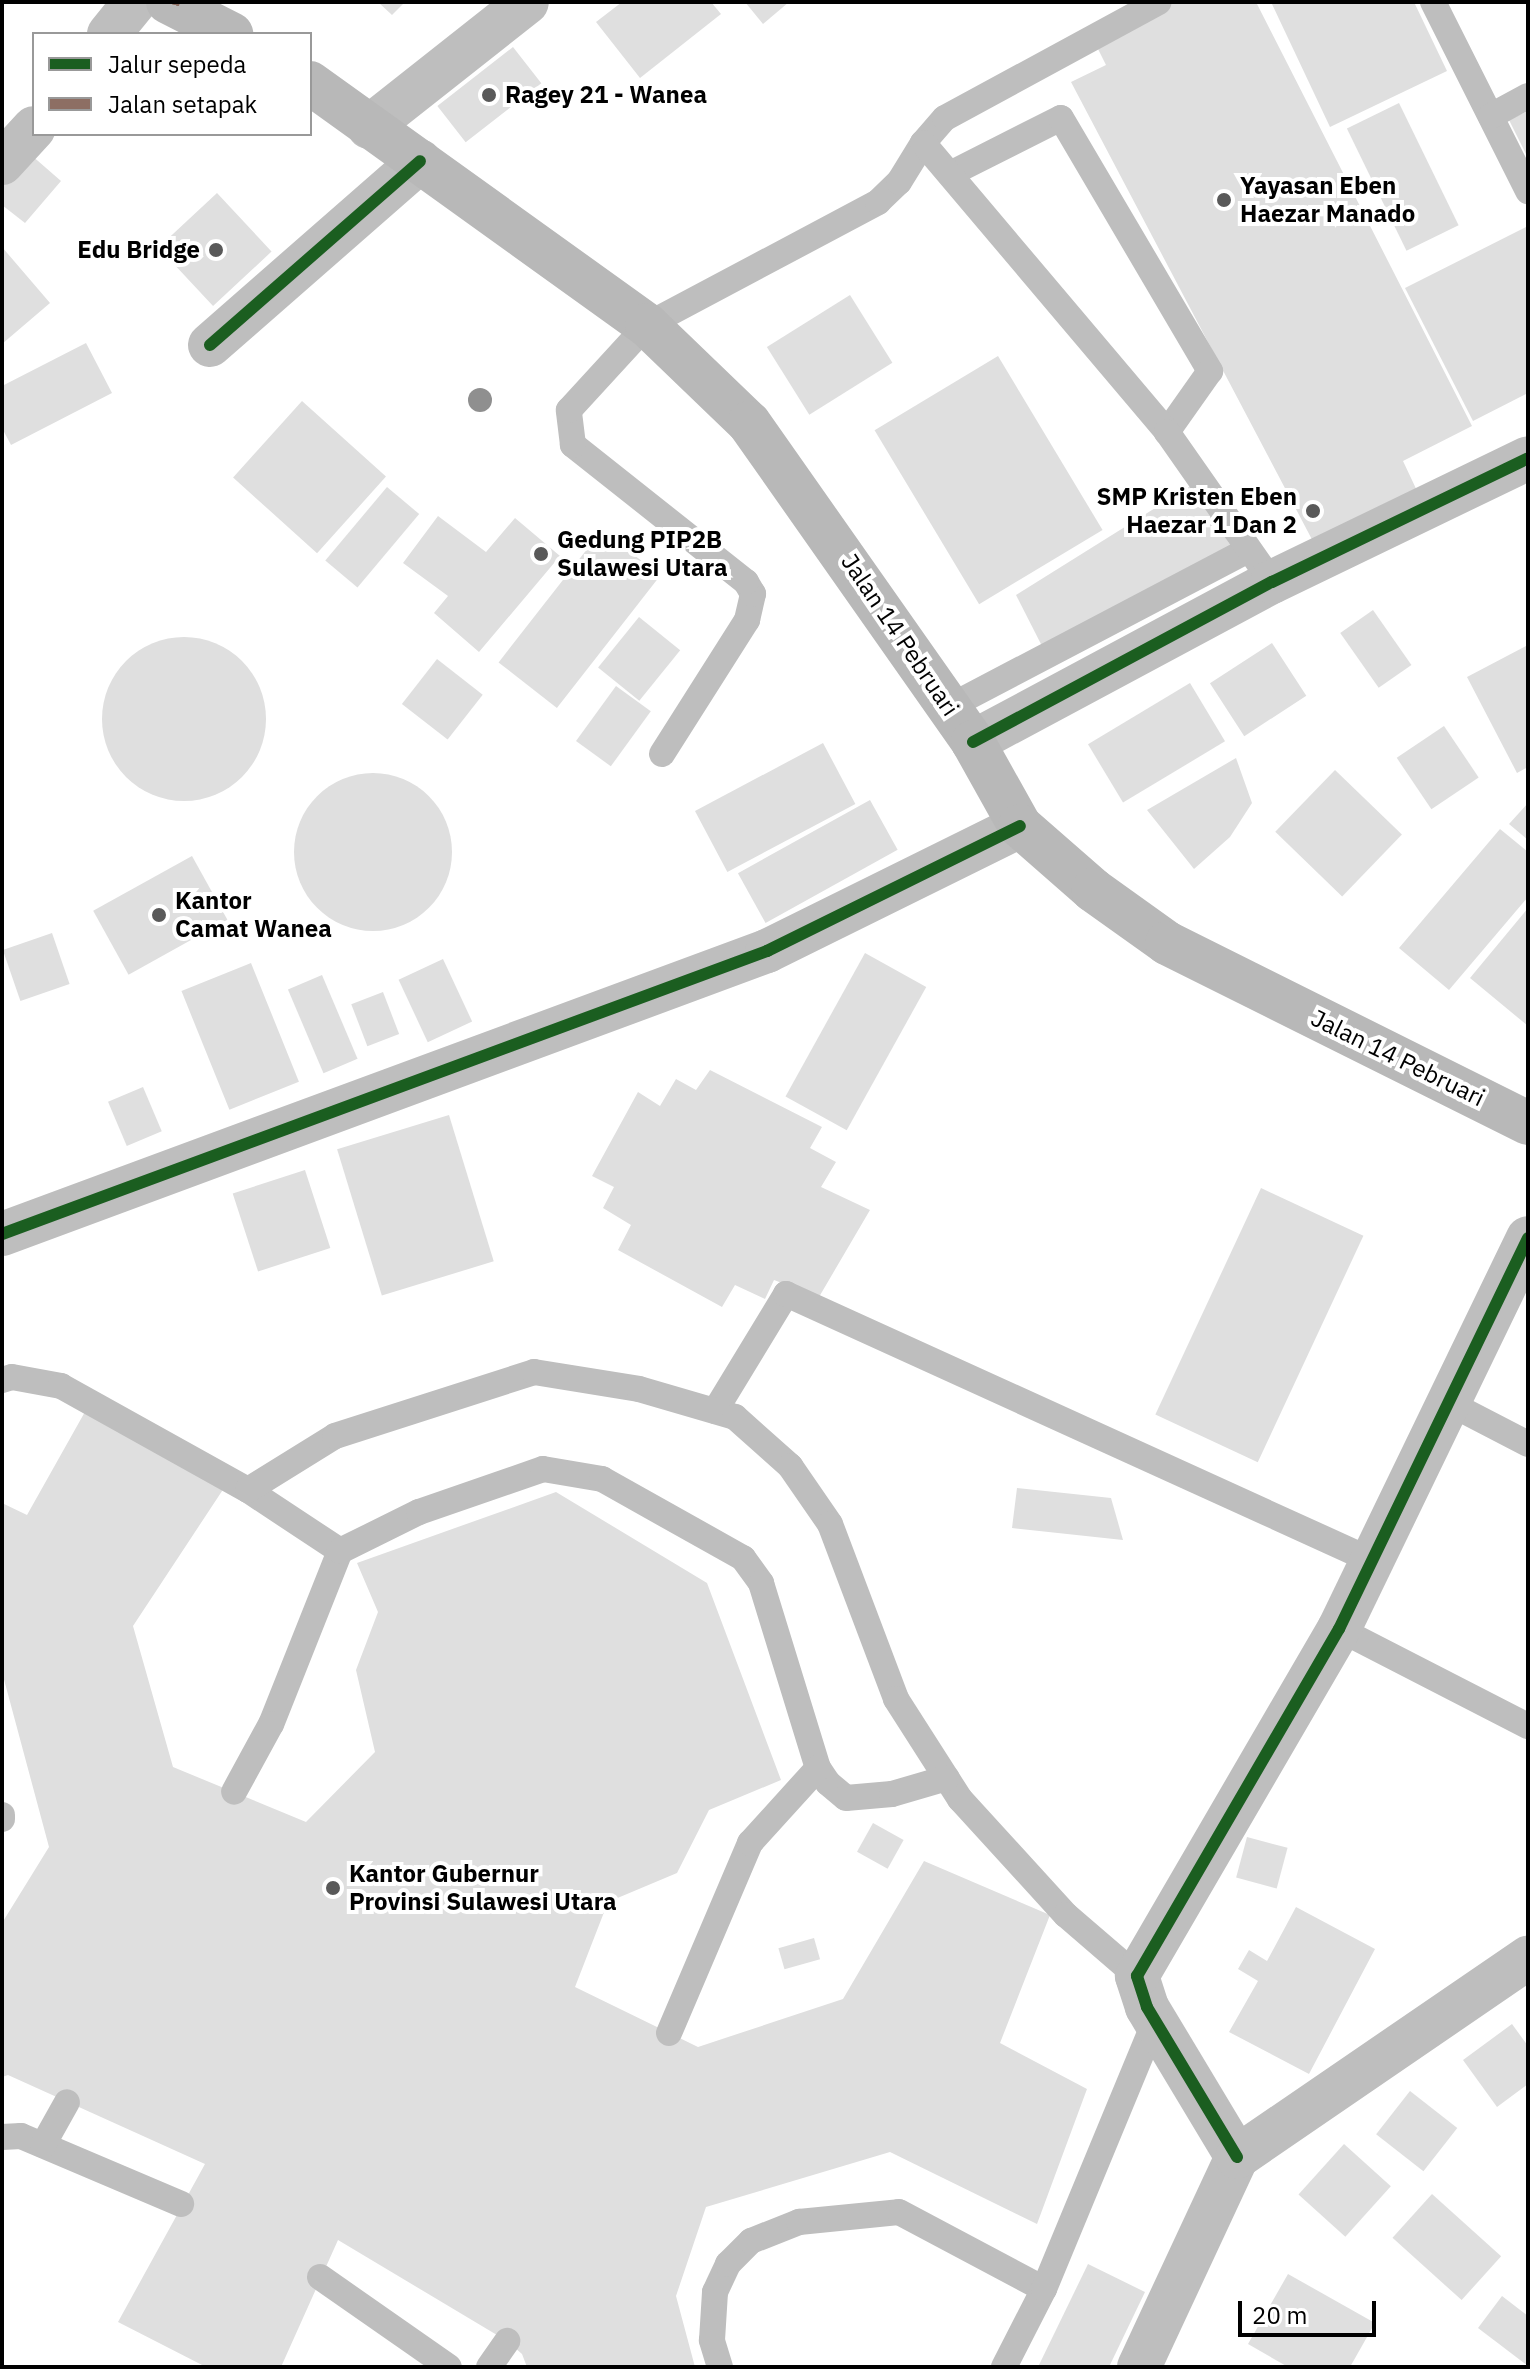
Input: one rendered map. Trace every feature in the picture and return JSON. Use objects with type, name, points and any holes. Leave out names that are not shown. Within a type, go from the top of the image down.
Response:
[{"type":"main road","points":[[163,3],[227,32]]},
{"type":"main road","name":"Jalan 14 Pebruari","points":[[312,84],[420,161],[468,201],[647,325],[749,423],[973,742],[1020,826],[1093,890],[1167,943],[1528,1123]]},
{"type":"street","points":[[369,127],[527,2]]},
{"type":"street","points":[[112,32],[163,3]]},
{"type":"street","points":[[2,163],[32,130]]},
{"type":"street","points":[[210,345],[420,161]]},
{"type":"street","points":[[973,742],[1260,566],[1528,458]]},
{"type":"street","points":[[2,1234],[767,951],[1020,826]]},
{"type":"street","points":[[1237,2157],[1155,2021],[1137,1976],[1339,1629],[1528,1238]]},
{"type":"street","points":[[1139,2367],[1237,2157],[1528,1958]]},
{"type":"lane","points":[[662,754],[754,604],[746,582],[573,445],[569,410],[647,325],[878,202],[899,182],[923,143],[945,118],[1159,2]]},
{"type":"lane","points":[[1433,2],[1528,191]]},
{"type":"lane","points":[[1491,116],[1528,96]]},
{"type":"lane","points":[[950,174],[1061,118],[1210,371],[1167,432]]},
{"type":"lane","points":[[923,143],[1167,432],[1260,566],[949,707]]},
{"type":"lane","points":[[715,1411],[786,1294],[1373,1561]]},
{"type":"lane","points":[[248,1490],[335,1436],[534,1372],[639,1389],[735,1417],[790,1466],[830,1524],[896,1699],[947,1778],[1066,1915],[1137,1976]]},
{"type":"lane","points":[[5,1376],[61,1386],[248,1490],[340,1551]]},
{"type":"lane","points":[[1449,1403],[1528,1444]]},
{"type":"lane","points":[[234,1792],[271,1724],[340,1551],[419,1512],[543,1469],[602,1479],[743,1558],[761,1583],[818,1768],[846,1798],[892,1794],[947,1778]]},
{"type":"lane","points":[[1339,1629],[1528,1726]]},
{"type":"lane","points":[[669,2033],[750,1843],[818,1768]]},
{"type":"lane","points":[[1004,2367],[1044,2289],[1155,2021]]},
{"type":"lane","points":[[43,2145],[67,2102]]},
{"type":"lane","points":[[2,2137],[21,2136],[181,2204]]},
{"type":"lane","points":[[720,2367],[712,2340],[715,2292],[728,2264],[751,2241],[799,2222],[899,2212],[1044,2289]]},
{"type":"lane","points":[[320,2277],[449,2367]]},
{"type":"lane","points":[[489,2367],[507,2341]]},
{"type":"building","points":[[378,2],[405,2],[392,15]]},
{"type":"building","points":[[622,2],[711,2],[721,14],[640,78],[596,22]]},
{"type":"building","points":[[745,2],[789,2],[763,24]]},
{"type":"building","name":"Yayasan Eben Haezar Manado","points":[[1172,2],[1256,2],[1472,426],[1403,461],[1419,495],[1317,549],[1071,82],[1106,65],[1094,41]]},
{"type":"building","points":[[1271,2],[1414,2],[1447,71],[1330,127]]},
{"type":"building","name":"Ragey 21 - Wanea","points":[[513,47],[541,83],[466,142],[437,106]]},
{"type":"building","points":[[1399,103],[1459,225],[1406,251],[1347,128]]},
{"type":"building","points":[[1528,111],[1528,158],[1509,120]]},
{"type":"building","points":[[30,154],[61,181],[25,223],[2,205],[2,186]]},
{"type":"building","name":"Edu Bridge","points":[[217,193],[272,252],[213,306],[158,248]]},
{"type":"building","points":[[1528,226],[1528,393],[1473,421],[1405,288]]},
{"type":"building","points":[[2,247],[50,303],[2,344]]},
{"type":"building","points":[[850,295],[892,363],[809,415],[767,347]]},
{"type":"building","points":[[86,343],[112,393],[11,445],[2,428],[2,386]]},
{"type":"building","points":[[998,356],[1103,530],[979,604],[875,430]]},
{"type":"building","points":[[302,401],[386,477],[317,553],[233,478]]},
{"type":"building","points":[[1192,485],[1234,551],[1044,650],[1016,595]]},
{"type":"building","points":[[387,487],[419,514],[357,588],[325,561]]},
{"type":"building","points":[[438,516],[486,552],[515,518],[560,556],[479,652],[434,613],[448,596],[403,563]]},
{"type":"building","points":[[602,530],[660,576],[557,708],[499,662]]},
{"type":"building","points":[[1373,610],[1411,665],[1379,688],[1340,633]]},
{"type":"building","points":[[639,617],[680,650],[639,701],[598,668]]},
{"type":"building","points":[[184,637],[215,643],[242,661],[260,688],[266,719],[260,750],[242,777],[215,795],[184,801],[153,795],[126,777],[108,750],[102,719],[108,688],[126,661],[153,643]]},
{"type":"building","points":[[1272,643],[1306,696],[1244,736],[1210,683]]},
{"type":"building","points":[[1528,645],[1528,767],[1517,773],[1467,677]]},
{"type":"building","points":[[437,659],[483,695],[448,740],[402,704]]},
{"type":"building","points":[[1190,683],[1225,741],[1123,803],[1088,744]]},
{"type":"building","points":[[616,686],[651,711],[611,766],[576,741]]},
{"type":"building","points":[[1444,726],[1479,777],[1431,809],[1397,758]]},
{"type":"building","points":[[823,743],[855,804],[727,872],[695,811]]},
{"type":"building","points":[[1236,758],[1252,803],[1230,837],[1194,869],[1147,810]]},
{"type":"building","points":[[1335,770],[1402,835],[1342,896],[1275,832]]},
{"type":"building","points":[[373,773],[403,779],[429,796],[446,822],[452,852],[446,882],[429,908],[403,925],[373,931],[343,925],[317,908],[300,882],[294,852],[300,822],[317,796],[343,779]]},
{"type":"building","points":[[870,800],[898,850],[766,923],[738,873]]},
{"type":"building","points":[[1528,803],[1528,840],[1509,824]]},
{"type":"building","points":[[1500,829],[1528,852],[1528,897],[1449,990],[1399,948]]},
{"type":"building","name":"Kantor Camat Wanea","points":[[192,856],[227,920],[129,975],[93,911]]},
{"type":"building","points":[[1528,908],[1528,1026],[1470,978]]},
{"type":"building","points":[[52,933],[70,984],[20,1001],[3,950]]},
{"type":"building","points":[[865,953],[926,987],[847,1130],[785,1096]]},
{"type":"building","points":[[443,959],[472,1022],[428,1042],[399,980]]},
{"type":"building","points":[[251,963],[299,1082],[229,1110],[181,991]]},
{"type":"building","points":[[322,975],[358,1059],[323,1073],[288,989]]},
{"type":"building","points":[[383,992],[399,1034],[367,1046],[351,1004]]},
{"type":"building","points":[[710,1070],[822,1127],[810,1148],[836,1162],[821,1187],[870,1210],[819,1297],[774,1280],[765,1299],[735,1285],[722,1307],[618,1250],[631,1225],[603,1208],[614,1187],[592,1176],[638,1092],[660,1106],[676,1079],[696,1090]]},
{"type":"building","points":[[143,1087],[162,1131],[127,1146],[108,1102]]},
{"type":"building","points":[[449,1115],[494,1261],[382,1296],[337,1149]]},
{"type":"building","points":[[305,1170],[330,1248],[258,1271],[233,1193]]},
{"type":"building","points":[[1261,1188],[1363,1236],[1258,1462],[1155,1415]]},
{"type":"building","name":"Kantor Gubernur Provinsi Sulawesi Utara","points":[[86,1410],[226,1485],[133,1626],[173,1767],[306,1822],[375,1752],[356,1670],[378,1612],[357,1563],[556,1492],[707,1583],[781,1780],[709,1810],[677,1873],[608,1902],[575,1987],[698,2047],[843,1999],[924,1861],[1050,1915],[1000,2043],[1087,2089],[1037,2224],[890,2152],[706,2207],[676,2296],[695,2367],[527,2367],[522,2354],[507,2341],[338,2240],[281,2367],[206,2367],[118,2322],[205,2164],[8,2075],[2,2077],[2,1923],[49,1847],[2,1672],[2,1503],[27,1515]]},
{"type":"building","points":[[1017,1488],[1111,1498],[1123,1540],[1012,1528]]},
{"type":"building","points":[[873,1823],[904,1840],[888,1869],[857,1852]]},
{"type":"building","points":[[1247,1837],[1288,1848],[1277,1888],[1236,1878]]},
{"type":"building","points":[[1296,1907],[1375,1949],[1309,2074],[1229,2032],[1258,1981],[1238,1969],[1249,1950],[1267,1961]]},
{"type":"building","points":[[814,1938],[820,1959],[784,1969],[778,1948]]},
{"type":"building","points":[[1512,2024],[1528,2046],[1528,2084],[1497,2107],[1463,2060]]},
{"type":"building","points":[[1410,2091],[1457,2128],[1423,2171],[1376,2134]]},
{"type":"building","points":[[1344,2144],[1391,2186],[1345,2237],[1298,2195]]},
{"type":"building","points":[[1432,2194],[1501,2256],[1462,2300],[1393,2238]]},
{"type":"building","points":[[1088,2264],[1145,2292],[1109,2367],[1038,2367]]},
{"type":"building","points":[[1288,2274],[1375,2323],[1350,2367],[1288,2367],[1248,2344]]},
{"type":"building","points":[[1502,2296],[1528,2316],[1528,2366],[1478,2328]]},
{"type":"cycle path","points":[[210,345],[420,161]]},
{"type":"cycle path","points":[[973,742],[1272,582],[1528,458]]},
{"type":"cycle path","points":[[2,1234],[767,951],[1020,826]]},
{"type":"cycle path","points":[[1237,2157],[1147,2007],[1137,1976],[1339,1629],[1528,1238]]},
{"type":"place","name":"Ragey 21 - Wanea","points":[[489,95]]},
{"type":"place","name":"Yayasan Eben Haezar Manado","points":[[1224,200]]},
{"type":"place","name":"Edu Bridge","points":[[216,250]]},
{"type":"place","name":"SMP Kristen Eben Haezar 1 Dan 2","points":[[1313,511]]},
{"type":"place","name":"Gedung PIP2B Sulawesi Utara","points":[[541,554]]},
{"type":"place","name":"Kantor Camat Wanea","points":[[159,915]]},
{"type":"place","name":"Kantor Gubernur Provinsi Sulawesi Utara","points":[[333,1888]]}]
